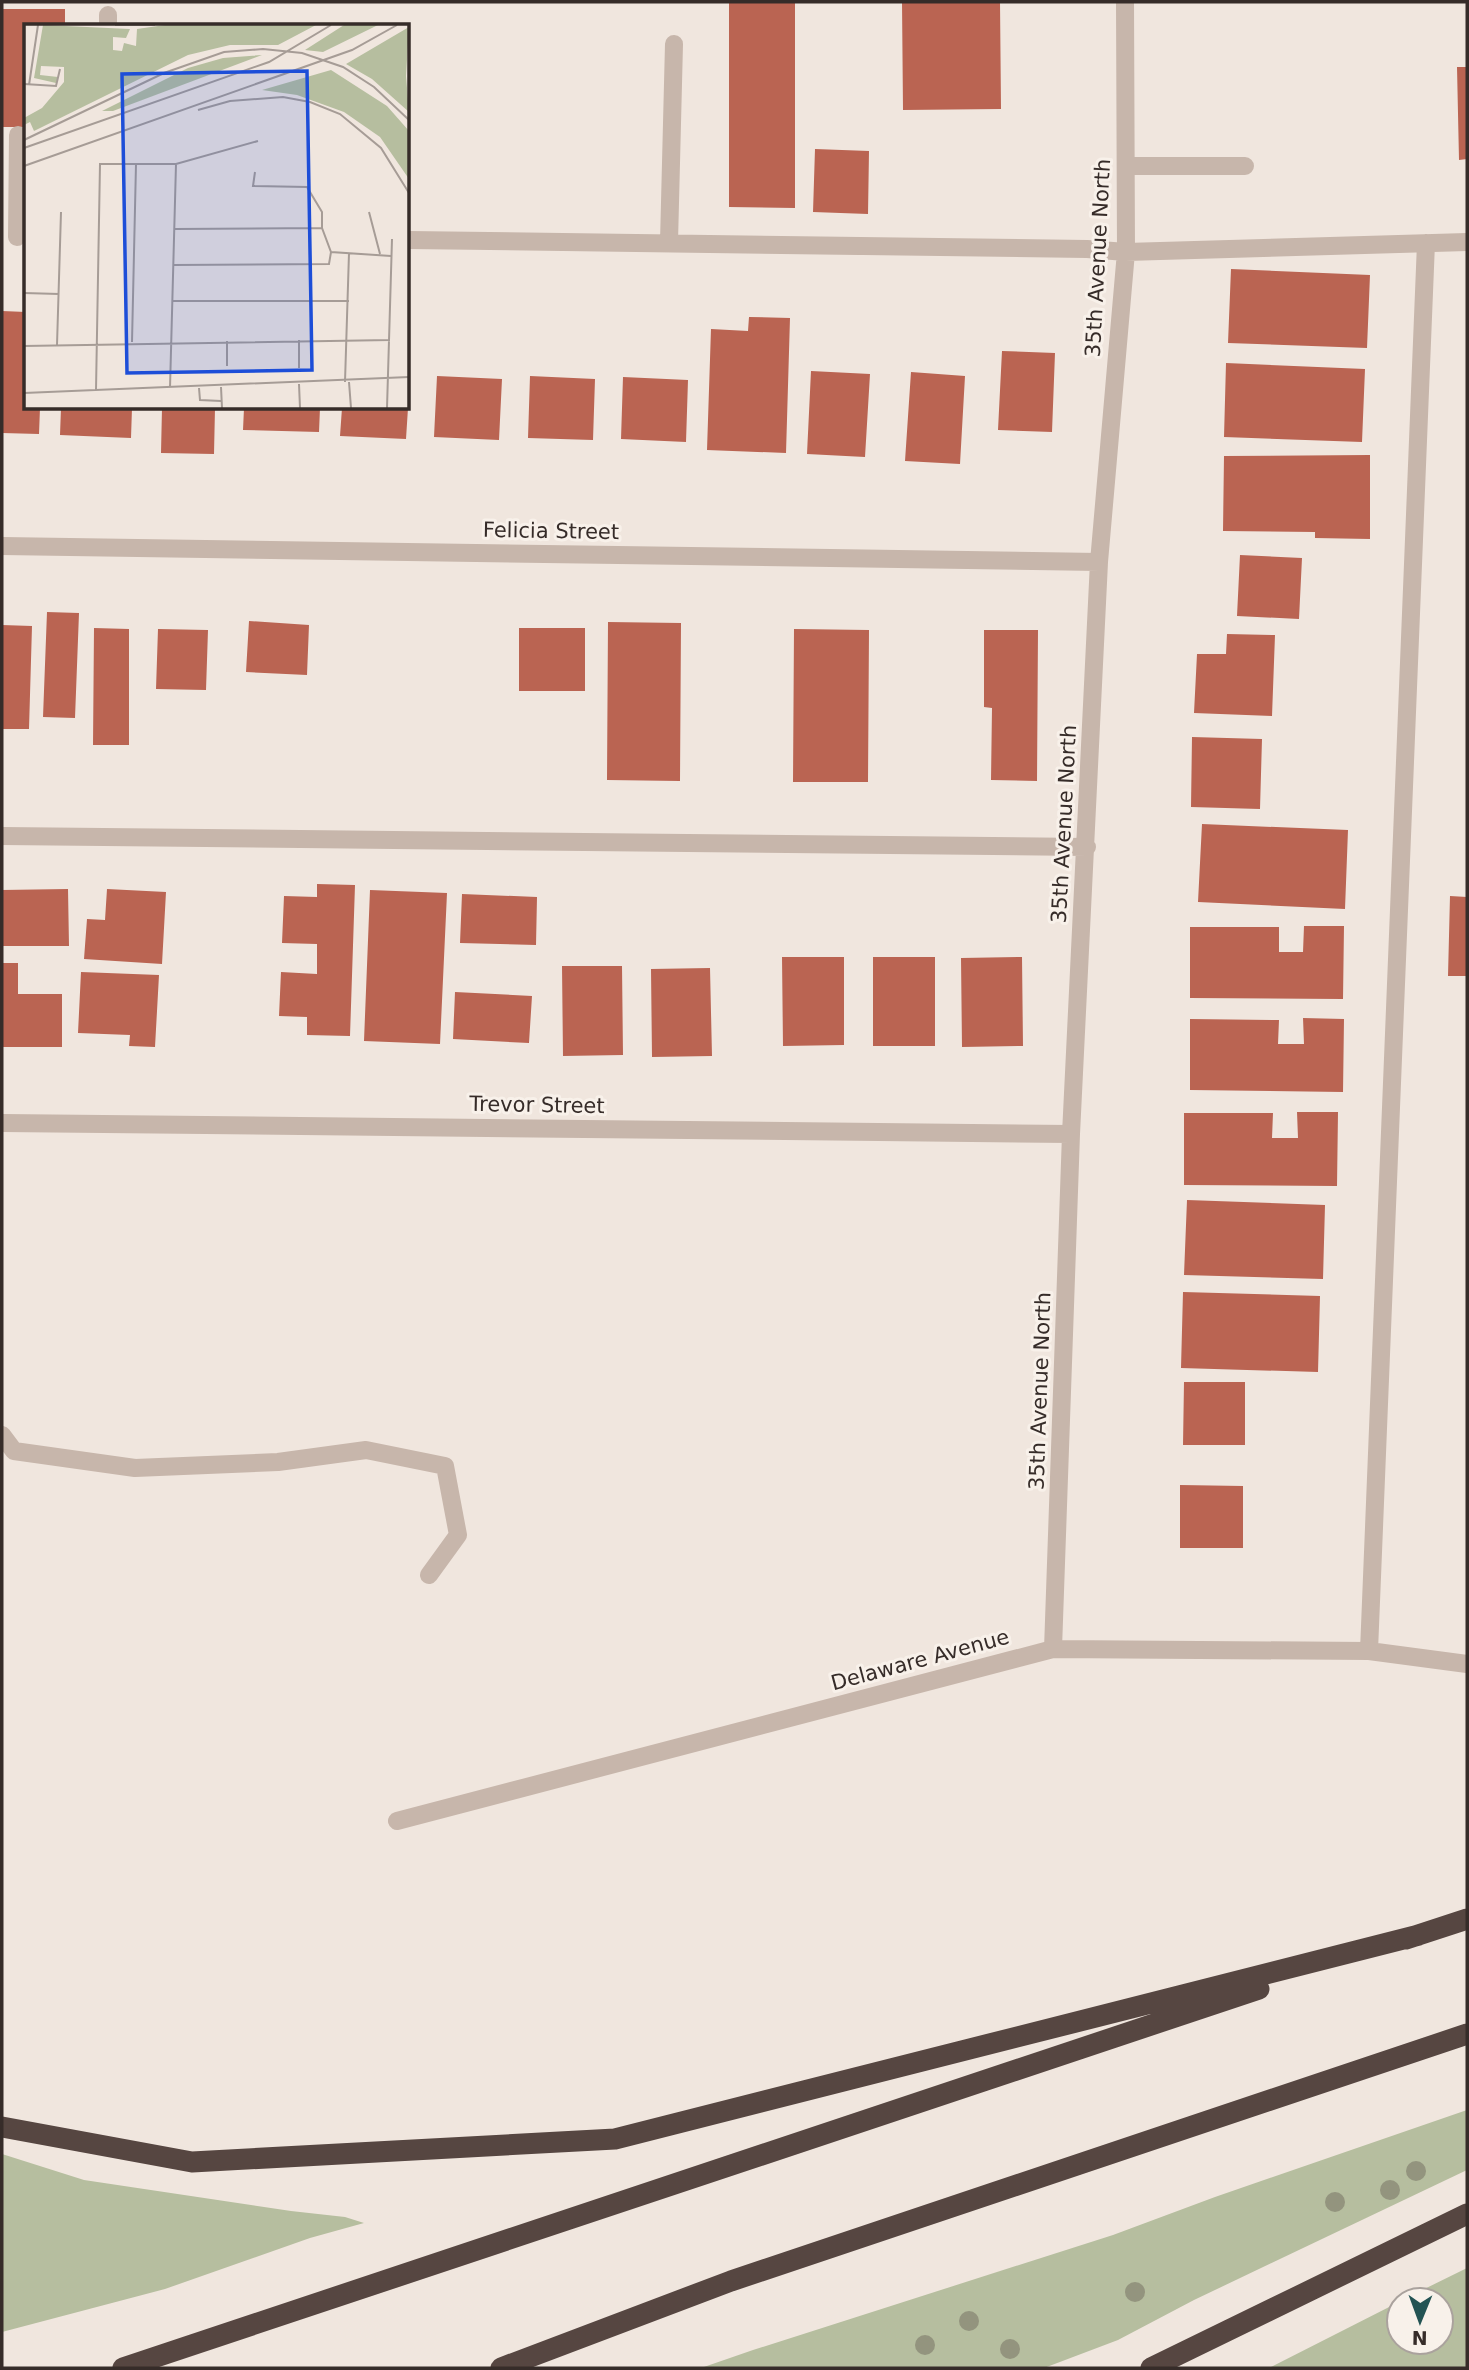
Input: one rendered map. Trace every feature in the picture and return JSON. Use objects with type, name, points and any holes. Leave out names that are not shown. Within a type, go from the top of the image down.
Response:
[{"type":"highway","points":[[123,2368],[1467,1919]]},
{"type":"highway","points":[[2,2127],[192,2162],[615,2139],[1419,1935]]},
{"type":"highway","points":[[501,2368],[731,2281],[1467,2034]]},
{"type":"highway","points":[[1151,2368],[1467,2214]]},
{"type":"street","name":"35th Avenue North","points":[[1054,1649],[1071,1134],[1099,562],[1126,252],[1125,2]]},
{"type":"street","points":[[669,242],[674,44]]},
{"type":"street","points":[[15,237],[18,135]]},
{"type":"street","points":[[1126,166],[1245,166]]},
{"type":"street","points":[[410,240],[669,242],[1087,249],[1126,252],[1467,242]]},
{"type":"street","points":[[1369,1651],[1426,243]]},
{"type":"street","name":"Felicia Street","points":[[2,546],[1099,562]]},
{"type":"street","points":[[2,836],[1087,847]]},
{"type":"street","name":"Trevor Street","points":[[2,1123],[1071,1134]]},
{"type":"street","points":[[2,1435],[14,1451],[135,1468],[278,1462],[366,1450],[444,1466],[458,1535],[429,1575]]},
{"type":"street","name":"Delaware Avenue","points":[[397,1821],[1054,1649],[1369,1651],[1467,1664]]},
{"type":"green space","points":[[1467,2110],[1467,2170],[1194,2300],[1118,2340],[1044,2368],[701,2368],[1113,2235]]},
{"type":"green space","points":[[2,2154],[84,2180],[345,2217],[364,2223],[310,2238],[165,2289],[2,2332]]},
{"type":"green space","points":[[1467,2268],[1467,2368],[1269,2368],[1385,2309],[1385,2356],[1455,2356],[1455,2286],[1430,2286]]},
{"type":"building","points":[[729,2],[795,2],[795,208],[729,207]]},
{"type":"building","points":[[902,2],[1000,2],[1001,109],[903,110]]},
{"type":"building","points":[[2,9],[65,9],[65,24],[24,24],[24,127],[2,127]]},
{"type":"building","points":[[1457,67],[1467,67],[1467,159],[1459,160]]},
{"type":"building","points":[[815,149],[869,151],[868,214],[813,212]]},
{"type":"building","points":[[1231,269],[1370,275],[1367,348],[1228,343]]},
{"type":"building","points":[[2,311],[24,312],[24,410],[40,410],[39,434],[2,433]]},
{"type":"building","points":[[749,317],[790,318],[786,453],[707,450],[711,329],[748,331]]},
{"type":"building","points":[[1002,351],[1055,353],[1052,432],[998,430]]},
{"type":"building","points":[[1226,363],[1365,369],[1362,442],[1224,437]]},
{"type":"building","points":[[811,371],[870,374],[865,457],[807,454]]},
{"type":"building","points":[[911,372],[965,376],[960,464],[905,461]]},
{"type":"building","points":[[437,376],[502,379],[499,440],[434,437]]},
{"type":"building","points":[[530,376],[595,379],[593,440],[528,438]]},
{"type":"building","points":[[623,377],[688,380],[686,442],[621,439]]},
{"type":"building","points":[[61,410],[132,410],[131,438],[60,435]]},
{"type":"building","points":[[162,410],[215,410],[214,454],[161,453]]},
{"type":"building","points":[[244,410],[320,410],[319,432],[243,430]]},
{"type":"building","points":[[342,410],[408,410],[406,439],[340,436]]},
{"type":"building","points":[[1370,455],[1370,539],[1315,538],[1315,532],[1223,531],[1224,456]]},
{"type":"building","points":[[1240,555],[1302,558],[1299,619],[1237,616]]},
{"type":"building","points":[[47,612],[79,613],[75,718],[43,717]]},
{"type":"building","points":[[249,621],[309,625],[307,675],[246,672]]},
{"type":"building","points":[[608,622],[681,623],[680,781],[607,780]]},
{"type":"building","points":[[2,625],[32,626],[29,729],[2,729]]},
{"type":"building","points":[[94,628],[129,629],[129,745],[93,745]]},
{"type":"building","points":[[519,628],[585,628],[585,691],[519,691]]},
{"type":"building","points":[[158,629],[208,630],[206,690],[156,689]]},
{"type":"building","points":[[794,629],[869,630],[868,782],[793,782]]},
{"type":"building","points":[[984,630],[1038,630],[1037,781],[991,780],[992,708],[984,707]]},
{"type":"building","points":[[1227,634],[1275,635],[1272,716],[1194,713],[1197,654],[1226,654]]},
{"type":"building","points":[[1192,737],[1262,739],[1260,809],[1191,807]]},
{"type":"building","points":[[1202,824],[1348,830],[1345,909],[1198,902]]},
{"type":"building","points":[[317,884],[355,885],[350,1036],[307,1035],[307,1017],[279,1016],[281,972],[317,974],[317,944],[282,943],[284,896],[317,897]]},
{"type":"building","points":[[68,889],[69,946],[2,946],[2,890]]},
{"type":"building","points":[[107,889],[166,892],[162,964],[84,959],[87,919],[105,920]]},
{"type":"building","points":[[370,890],[447,893],[440,1044],[364,1041]]},
{"type":"building","points":[[462,894],[537,897],[536,945],[460,943]]},
{"type":"building","points":[[1450,896],[1467,897],[1467,976],[1448,976]]},
{"type":"building","points":[[1304,926],[1344,926],[1343,999],[1190,998],[1190,927],[1279,927],[1279,952],[1303,952]]},
{"type":"building","points":[[782,957],[844,957],[844,1045],[783,1046]]},
{"type":"building","points":[[873,957],[935,957],[935,1046],[873,1046]]},
{"type":"building","points":[[1022,957],[1023,1046],[962,1047],[961,958]]},
{"type":"building","points":[[2,963],[18,963],[18,994],[62,994],[62,1047],[2,1047]]},
{"type":"building","points":[[562,966],[622,966],[623,1055],[563,1056]]},
{"type":"building","points":[[710,968],[712,1056],[652,1057],[651,969]]},
{"type":"building","points":[[81,972],[159,975],[155,1047],[129,1046],[130,1035],[78,1033]]},
{"type":"building","points":[[455,992],[532,996],[529,1043],[453,1039]]},
{"type":"building","points":[[1303,1018],[1344,1019],[1343,1092],[1190,1090],[1190,1019],[1279,1020],[1278,1044],[1304,1044]]},
{"type":"building","points":[[1297,1112],[1338,1112],[1337,1186],[1184,1185],[1184,1113],[1273,1113],[1272,1138],[1298,1138]]},
{"type":"building","points":[[1187,1200],[1325,1205],[1323,1279],[1184,1275]]},
{"type":"building","points":[[1183,1292],[1320,1296],[1318,1372],[1181,1368]]},
{"type":"building","points":[[1184,1382],[1245,1382],[1245,1445],[1183,1445]]},
{"type":"building","points":[[1180,1485],[1243,1486],[1243,1548],[1180,1548]]}]
